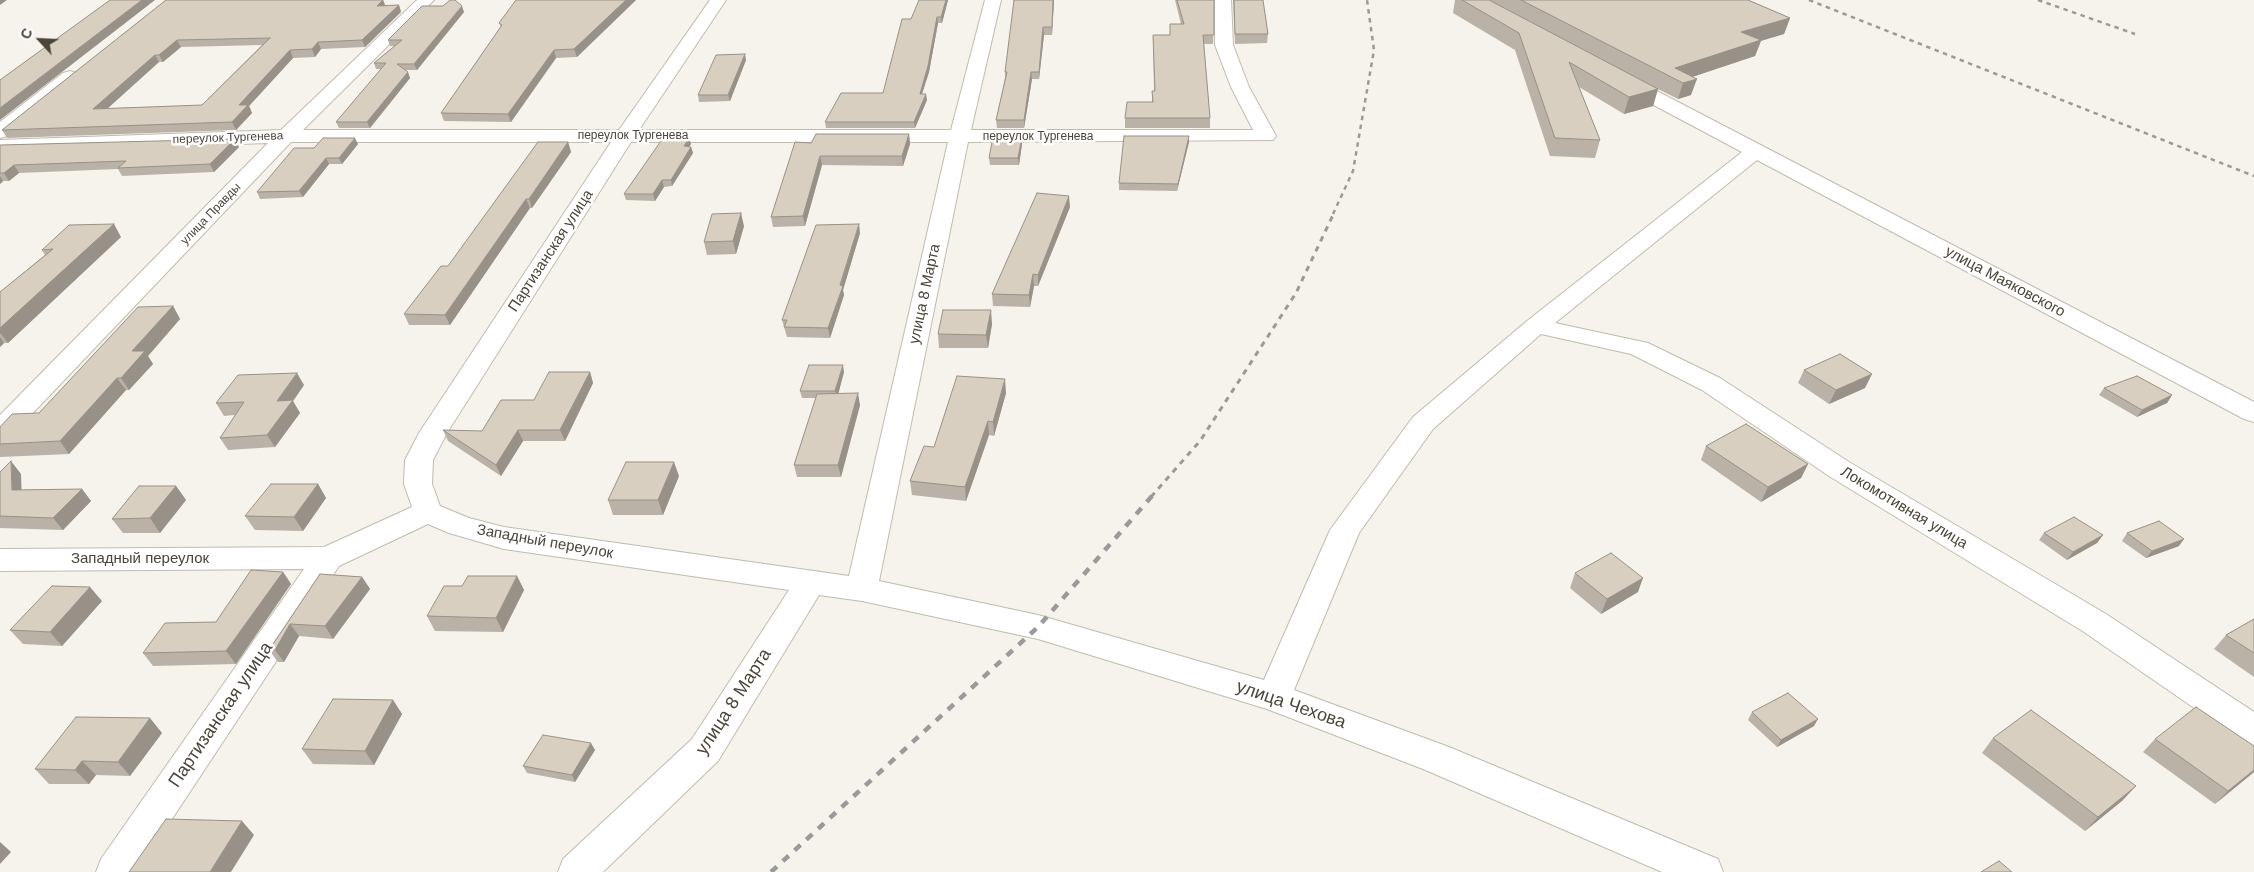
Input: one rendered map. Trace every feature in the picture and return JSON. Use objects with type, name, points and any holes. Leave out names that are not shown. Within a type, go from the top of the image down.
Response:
[{"type":"street","name":"улица Правды","points":[[0,431],[286,136],[426,0]]},
{"type":"street","name":"Партизанская улица","points":[[428,512],[418,484],[419,460],[433,433],[625,136],[718,0]]},
{"type":"street","name":"улица 8 Марта","points":[[862,589],[959,137],[993,0]]},
{"type":"street","name":"переулок Тургенева","points":[[0,146],[286,136],[1266,136],[1240,87],[1224,45],[1223,0]]},
{"type":"street","points":[[0,132],[84,66]]},
{"type":"street","name":"улица Маяковского","points":[[1601,69],[2254,413]]},
{"type":"street","points":[[1274,697],[1345,530],[1423,423],[1536,326],[1756,152]]},
{"type":"street","name":"Локомотивная улица","points":[[1536,326],[1639,348],[1711,384],[1840,469],[2095,623],[2254,731]]},
{"type":"street","name":"Западный переулок","points":[[0,560],[328,558],[428,512],[460,526],[504,538],[862,589]]},
{"type":"street","name":"Партизанская улица","points":[[115,872],[328,558]]},
{"type":"street","name":"улица 8 Марта","points":[[577,872],[705,750],[811,582]]},
{"type":"street","name":"улица Чехова","points":[[862,589],[1038,627],[1274,697],[1436,758],[1704,872]]},
{"type":"building","points":[[110,0],[142,0],[0,108],[0,80]]},
{"type":"building","points":[[166,0],[383,0],[377,6],[399,5],[362,40],[318,42],[312,49],[290,50],[239,105],[248,105],[232,122],[2,130]],"holes":[[[270,38],[202,105],[93,109],[155,55],[159,55],[177,40]]]},
{"type":"building","points":[[450,0],[455,0],[462,6],[414,64],[397,64],[408,72],[367,122],[336,122],[386,63],[374,63],[402,40],[388,40],[422,6],[443,6]]},
{"type":"building","points":[[516,0],[626,0],[574,49],[554,50],[508,114],[441,113],[502,25],[499,23]]},
{"type":"building","points":[[919,0],[946,0],[941,17],[937,17],[928,66],[920,94],[926,94],[914,122],[825,122],[841,93],[883,93],[902,19],[911,19]]},
{"type":"building","points":[[1014,0],[1053,0],[1052,27],[1043,27],[1039,72],[1031,72],[1024,120],[996,120],[1007,72],[1005,72]]},
{"type":"building","points":[[1177,0],[1214,0],[1214,35],[1203,35],[1210,118],[1125,118],[1127,102],[1153,102],[1152,91],[1155,91],[1153,35],[1170,35],[1170,24],[1184,24]]},
{"type":"building","points":[[1234,0],[1263,0],[1268,34],[1235,34]]},
{"type":"building","points":[[1462,0],[1489,0],[1658,89],[1629,97],[1569,62],[1600,140],[1555,138],[1519,33]]},
{"type":"building","points":[[1521,0],[1748,0],[1790,18],[1741,32],[1761,40],[1675,68],[1697,79],[1683,83]]},
{"type":"building","points":[[745,54],[728,95],[698,95],[716,55]]},
{"type":"building","points":[[816,134],[909,134],[902,156],[820,156],[803,216],[771,217],[795,142],[811,143]]},
{"type":"building","points":[[1124,136],[1189,136],[1178,184],[1119,183]]},
{"type":"building","points":[[993,137],[1022,137],[1018,158],[989,158]]},
{"type":"building","points":[[323,138],[355,138],[339,158],[326,158],[299,191],[257,192],[294,148],[314,148]]},
{"type":"building","points":[[663,138],[689,138],[684,146],[691,147],[671,180],[662,180],[653,194],[624,194]]},
{"type":"building","points":[[235,139],[210,164],[118,168],[126,161],[14,165],[4,173],[0,173],[0,145]]},
{"type":"building","points":[[538,142],[568,142],[445,315],[404,314],[441,266],[448,266]]},
{"type":"building","points":[[1037,193],[1069,196],[1038,275],[1033,274],[1029,295],[992,294]]},
{"type":"building","points":[[741,213],[733,241],[704,242],[712,214]]},
{"type":"building","points":[[114,224],[0,328],[0,292],[53,249],[42,250],[69,225]]},
{"type":"building","points":[[859,224],[840,285],[843,286],[828,328],[784,327],[787,320],[782,320],[816,225]]},
{"type":"building","points":[[173,306],[132,351],[145,351],[121,378],[117,378],[60,441],[0,444],[0,427],[12,414],[39,413],[138,307]]},
{"type":"building","points":[[943,310],[991,310],[986,335],[938,334]]},
{"type":"building","points":[[1840,354],[1872,374],[1836,390],[1804,370]]},
{"type":"building","points":[[809,365],[843,365],[835,391],[800,391]]},
{"type":"building","points":[[549,372],[590,372],[560,430],[518,430],[496,465],[443,430],[482,431],[501,400],[534,400]]},
{"type":"building","points":[[297,373],[277,401],[293,400],[267,435],[220,438],[244,402],[216,403],[238,375]]},
{"type":"building","points":[[957,376],[1005,379],[993,422],[988,421],[965,487],[910,481],[924,446],[934,447]]},
{"type":"building","points":[[2137,376],[2172,395],[2142,410],[2104,388]]},
{"type":"building","points":[[858,393],[838,465],[794,465],[817,394]]},
{"type":"building","points":[[1746,424],[1808,464],[1768,487],[1706,446]]},
{"type":"building","points":[[11,461],[12,490],[82,489],[53,518],[0,516],[0,472]]},
{"type":"building","points":[[626,462],[674,462],[658,500],[608,500]]},
{"type":"building","points":[[271,484],[318,484],[294,517],[245,516]]},
{"type":"building","points":[[139,486],[176,486],[150,518],[112,519]]},
{"type":"building","points":[[2074,517],[2103,535],[2073,552],[2044,533]]},
{"type":"building","points":[[2159,521],[2184,539],[2152,551],[2127,533]]},
{"type":"building","points":[[1611,553],[1643,578],[1607,599],[1575,573]]},
{"type":"building","points":[[251,570],[283,572],[226,651],[143,653],[165,623],[216,622]]},
{"type":"building","points":[[320,574],[362,577],[325,626],[290,624],[275,650],[269,650]]},
{"type":"building","points":[[468,576],[517,576],[496,618],[427,616],[444,586],[462,586]]},
{"type":"building","points":[[52,586],[90,587],[50,632],[10,630]]},
{"type":"building","points":[[2254,619],[2254,653],[2226,635]]},
{"type":"building","points":[[1788,693],[1818,719],[1781,740],[1752,712]]},
{"type":"building","points":[[333,699],[393,700],[365,751],[302,749]]},
{"type":"building","points":[[2196,707],[2254,746],[2254,770],[2228,791],[2155,739]]},
{"type":"building","points":[[2031,710],[2136,786],[2098,817],[1993,738]]},
{"type":"building","points":[[76,717],[150,718],[118,762],[82,761],[75,770],[35,769]]},
{"type":"building","points":[[543,735],[591,743],[572,775],[523,766]]},
{"type":"building","points":[[166,819],[242,821],[210,872],[129,872]]},
{"type":"building","points":[[1999,861],[2012,872],[1981,872]]},
{"type":"railway","points":[[1333,214],[1353,171],[1374,50],[1367,0]]},
{"type":"railway","points":[[1809,0],[2254,176]]},
{"type":"railway","points":[[2038,0],[2135,34]]},
{"type":"railway","points":[[1151,497],[1200,441],[1296,293],[1334,213]]},
{"type":"railway","points":[[771,872],[1038,627],[1152,496]]}]
